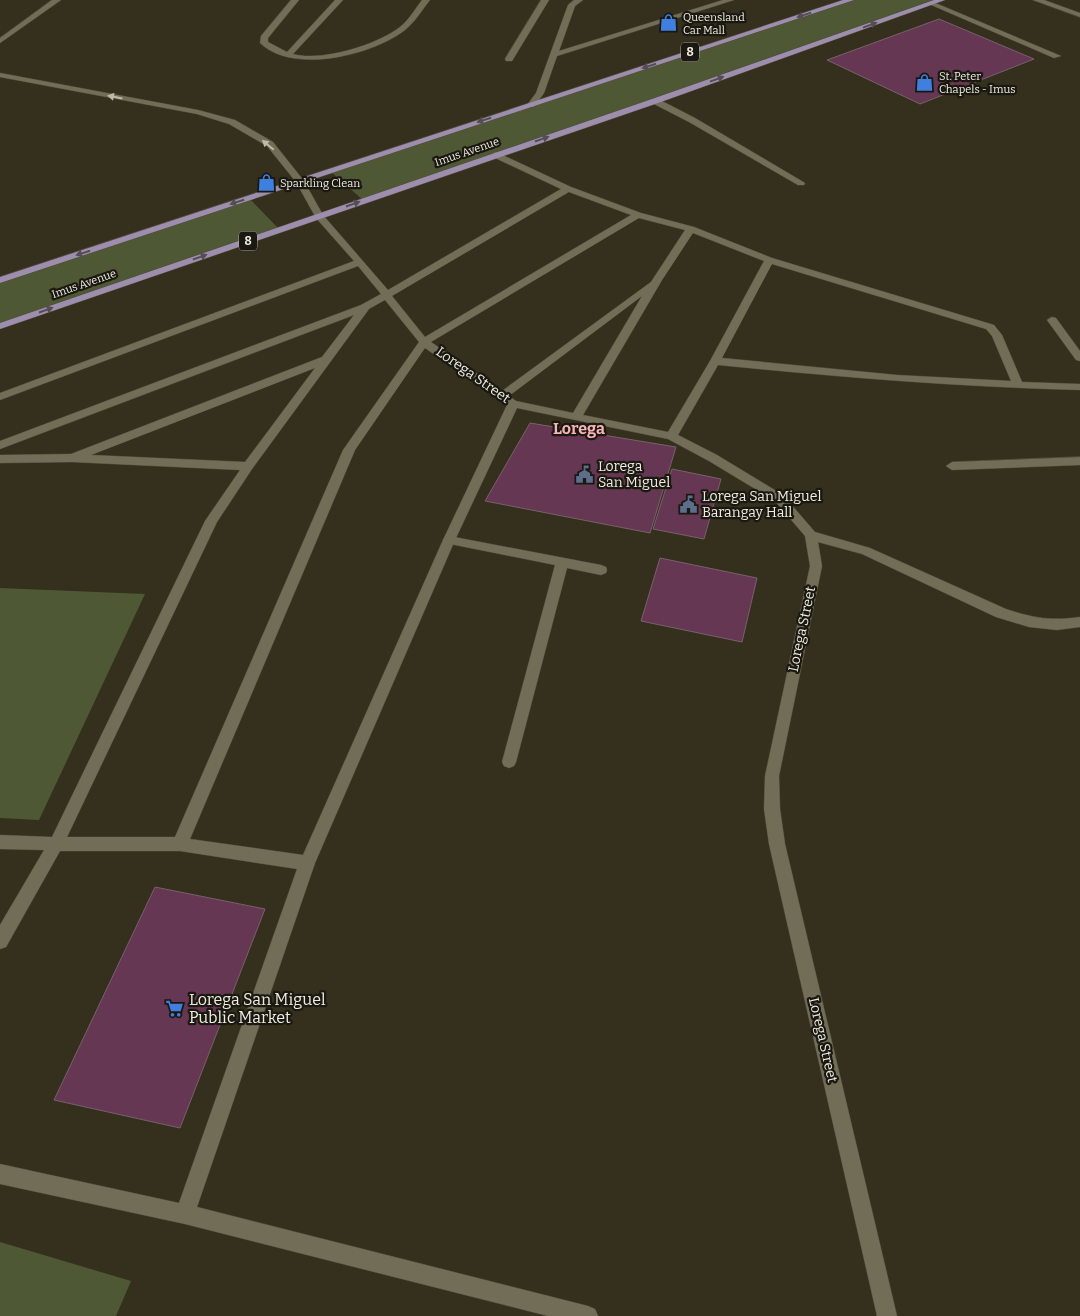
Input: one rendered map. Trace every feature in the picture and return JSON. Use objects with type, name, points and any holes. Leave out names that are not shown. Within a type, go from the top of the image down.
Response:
[{"type":"main road","name":"Imus Avenue","points":[[0,280],[850,0]]},
{"type":"main road","points":[[923,0],[931,3]]},
{"type":"main road","name":"Imus Avenue","points":[[0,326],[655,101],[940,0]]},
{"type":"street","points":[[0,41],[57,0]]},
{"type":"street","points":[[295,0],[264,38],[264,43],[288,55],[300,58],[326,56],[380,40],[402,29],[426,0]]},
{"type":"street","points":[[288,55],[339,0]]},
{"type":"street","points":[[509,59],[545,0]]},
{"type":"street","points":[[531,105],[540,93],[572,5],[579,0]]},
{"type":"street","points":[[554,55],[730,0]]},
{"type":"street","points":[[1036,0],[1080,15]]},
{"type":"street","points":[[931,3],[1056,56]]},
{"type":"street","name":"Lorega Street","points":[[0,75],[198,112],[232,122],[270,144],[300,181],[319,216],[360,262],[424,342],[513,404],[671,436],[779,498],[811,535],[816,566],[772,776],[772,809],[777,844],[887,1316]]},
{"type":"street","points":[[655,101],[692,120],[801,183]]},
{"type":"street","points":[[496,155],[568,189],[638,215],[691,230],[769,260],[990,327],[997,335],[1018,386]]},
{"type":"street","points":[[0,445],[365,307],[444,263],[568,189]]},
{"type":"street","points":[[180,844],[349,450],[396,380],[424,342],[638,215]]},
{"type":"street","points":[[576,417],[657,280],[691,230]]},
{"type":"street","points":[[671,436],[715,361],[769,260]]},
{"type":"street","points":[[0,397],[360,262]]},
{"type":"street","points":[[502,396],[657,280]]},
{"type":"street","points":[[0,941],[56,844],[211,521],[248,466],[365,307]]},
{"type":"street","points":[[1052,320],[1080,358]]},
{"type":"street","points":[[72,458],[326,359]]},
{"type":"street","points":[[715,361],[800,370],[1018,386],[1080,387]]},
{"type":"street","points":[[185,1214],[306,863],[449,540],[513,404]]},
{"type":"street","points":[[0,459],[72,458],[248,466]]},
{"type":"street","points":[[952,466],[1080,461]]},
{"type":"street","points":[[811,535],[866,551],[1001,613],[1028,622],[1057,625],[1080,622]]},
{"type":"street","points":[[449,540],[601,570]]},
{"type":"street","points":[[509,762],[562,562]]},
{"type":"street","points":[[0,842],[180,844],[306,863]]},
{"type":"street","points":[[0,1174],[185,1214],[588,1316]]},
{"type":"green space","points":[[850,0],[939,0],[364,201],[330,171]]},
{"type":"green space","points":[[249,198],[280,230],[0,326],[0,281]]},
{"type":"green space","points":[[0,588],[145,594],[39,820],[0,818]]},
{"type":"green space","points":[[0,1242],[131,1281],[116,1316],[0,1316]]},
{"type":"building","name":"St. Peter Chapels - Imus","points":[[939,19],[1034,59],[920,104],[827,60]]},
{"type":"building","name":"Lorega San Miguel","points":[[530,423],[676,447],[650,533],[485,501]]},
{"type":"building","name":"Lorega San Miguel Barangay Hall","points":[[672,469],[721,479],[704,539],[653,529]]},
{"type":"building","points":[[660,558],[757,578],[742,642],[641,621]]},
{"type":"building","points":[[155,887],[265,909],[180,1128],[54,1100]]},
{"type":"place","name":"Queensland Car Mall","points":[[669,23]]},
{"type":"place","name":"St. Peter Chapels - Imus","points":[[925,82]]},
{"type":"place","name":"Sparkling Clean","points":[[266,183]]},
{"type":"place","name":"Lorega San Miguel","points":[[584,474]]},
{"type":"place","name":"Lorega San Miguel Barangay Hall","points":[[688,504]]},
{"type":"place","name":"Lorega San Miguel Public Market","points":[[175,1008]]},
{"type":"district","name":"Lorega","points":[[579,428]]}]
